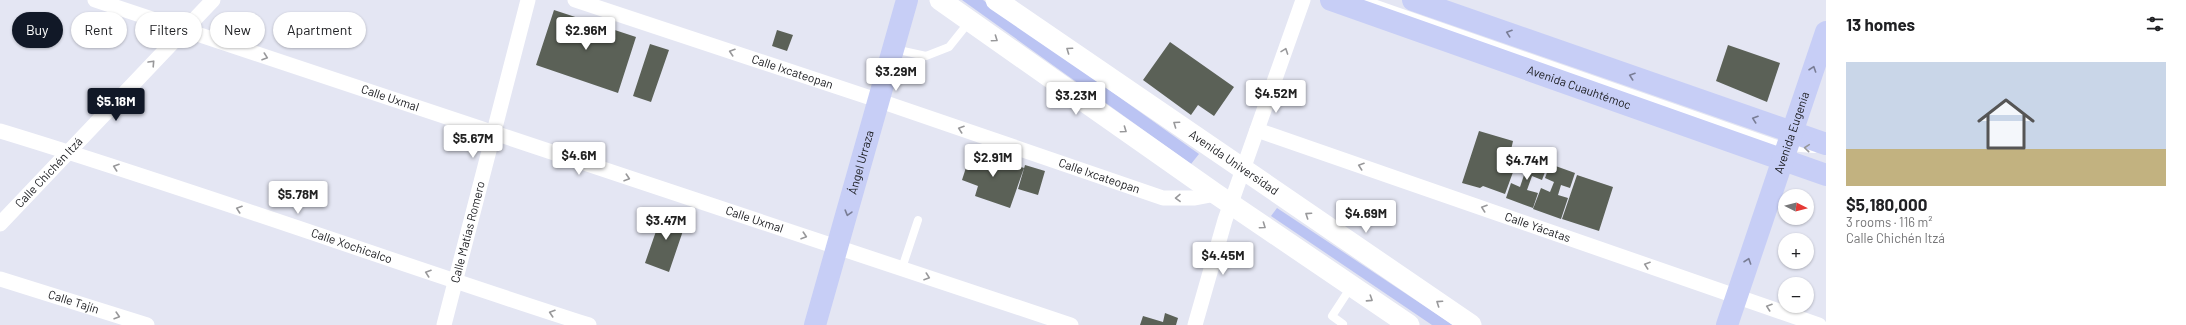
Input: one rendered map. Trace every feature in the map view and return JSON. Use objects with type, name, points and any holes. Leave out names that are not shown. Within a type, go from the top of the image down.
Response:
[{"type":"main road","name":"Ángel Urraza","points":[[815,325],[880,100],[907,0]]},
{"type":"main road","points":[[940,0],[1224,199],[1351,287],[1409,325]]},
{"type":"main road","name":"Avenida Universidad","points":[[996,0],[1242,170],[1472,325]]},
{"type":"main road","name":"Avenida Cuauhtémoc","points":[[1331,0],[1787,147],[1826,144]]},
{"type":"main road","name":"Avenida Cuauhtémoc","points":[[1413,0],[1787,147],[1826,175]]},
{"type":"main road","name":"Avenida Eugenia","points":[[1727,325],[1826,32]]},
{"type":"street","name":"Calle Uxmal","points":[[95,0],[135,13]]},
{"type":"street","name":"Calle Chichén Itzá","points":[[201,12],[213,0]]},
{"type":"street","name":"Calle Matías Romero","points":[[444,325],[528,0]]},
{"type":"street","name":"Calle Ixcateopan","points":[[575,0],[880,100],[1162,198],[1224,199]]},
{"type":"street","points":[[1195,325],[1224,199],[1242,170],[1303,0]]},
{"type":"street","name":"Calle Uxmal","points":[[202,35],[493,134],[1071,325]]},
{"type":"street","name":"Calle Chichén Itzá","points":[[0,224],[70,152],[166,48]]},
{"type":"street","name":"Calle Yácatas","points":[[1257,130],[1819,325]]},
{"type":"street","name":"Calle Xochicalco","points":[[0,131],[70,152],[455,282],[589,325]]},
{"type":"street","name":"Calle Tajín","points":[[0,279],[147,325]]},
{"type":"lane","points":[[1365,0],[1787,147],[1811,148],[1826,154]]},
{"type":"lane","points":[[894,49],[926,56],[949,47],[970,21]]},
{"type":"lane","points":[[1787,147],[1806,161],[1826,168]]},
{"type":"lane","points":[[902,268],[918,220]]},
{"type":"lane","points":[[1343,324],[1332,316],[1351,287]]},
{"type":"shaded area","points":[[962,0],[983,0],[1199,154],[1191,164]]},
{"type":"shaded area","points":[[1277,208],[1453,325],[1432,325],[1271,216]]},
{"type":"building","points":[[554,10],[636,37],[618,93],[536,65]]},
{"type":"building","points":[[777,30],[793,35],[787,51],[772,46]]},
{"type":"building","points":[[1170,42],[1234,87],[1214,116],[1198,105],[1191,115],[1143,80]]},
{"type":"building","points":[[650,44],[669,50],[651,102],[633,96]]},
{"type":"building","points":[[1728,45],[1780,63],[1767,102],[1716,81]]},
{"type":"building","points":[[1479,131],[1513,141],[1511,150],[1520,153],[1505,194],[1483,186],[1480,188],[1462,183]]},
{"type":"building","points":[[972,149],[1024,168],[1010,208],[975,196],[978,186],[962,180]]},
{"type":"building","points":[[1522,154],[1548,164],[1542,180],[1532,176],[1527,190],[1538,193],[1533,208],[1506,198],[1511,183],[1520,187],[1525,172],[1516,169]]},
{"type":"building","points":[[1550,164],[1575,173],[1570,188],[1561,185],[1558,195],[1568,198],[1561,219],[1533,209],[1541,188],[1550,192],[1554,182],[1545,178]]},
{"type":"building","points":[[1025,165],[1045,171],[1038,195],[1018,189]]},
{"type":"building","points":[[1577,175],[1613,187],[1599,231],[1562,219]]},
{"type":"building","points":[[663,211],[687,219],[669,272],[645,263]]},
{"type":"building","points":[[1165,313],[1178,318],[1176,325],[1140,325],[1143,316],[1163,322]]}]
